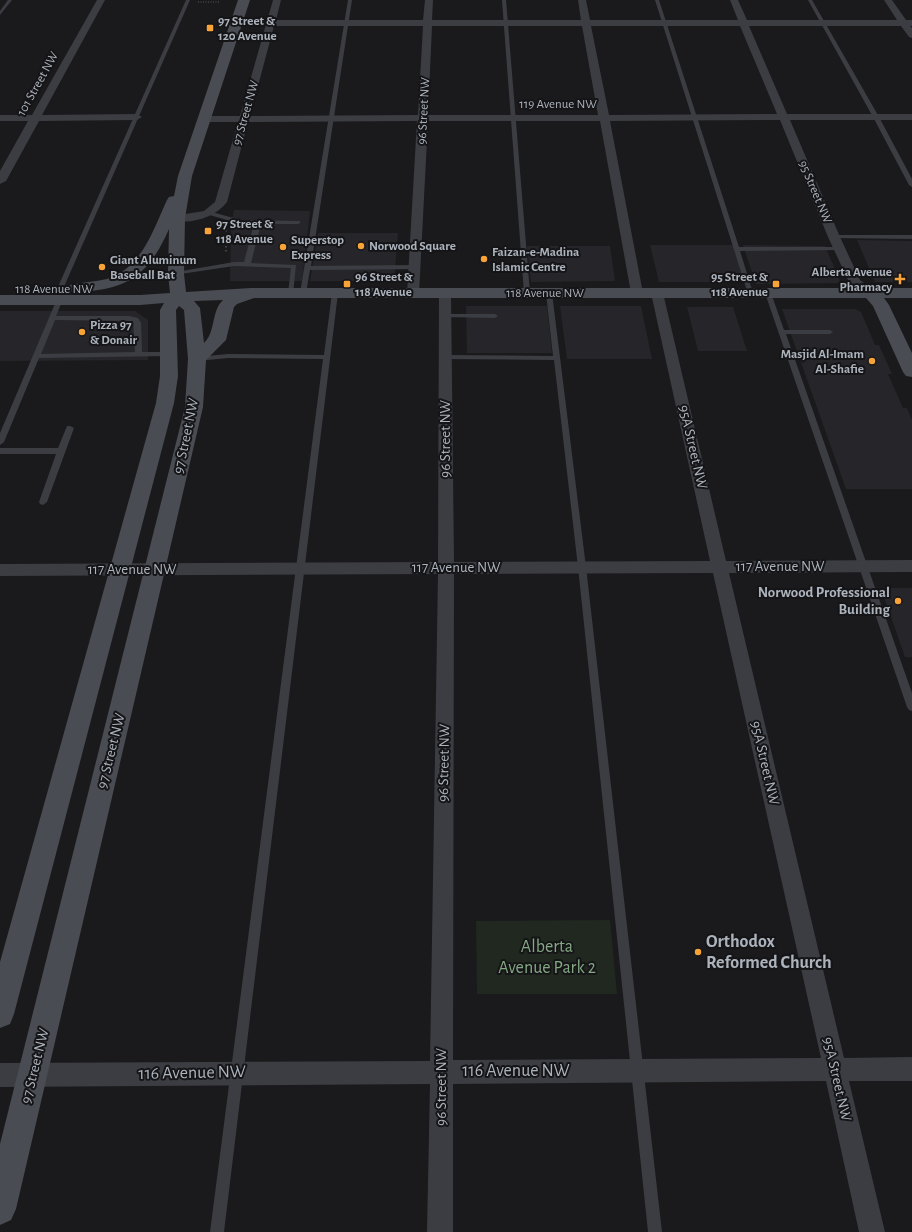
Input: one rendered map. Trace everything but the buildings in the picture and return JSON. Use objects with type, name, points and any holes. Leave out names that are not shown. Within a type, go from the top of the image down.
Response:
[{"type":"main road","points":[[60,294],[116,281],[133,272],[148,257],[185,176],[244,0]]},
{"type":"main road","points":[[178,296],[176,274],[177,218],[185,176]]},
{"type":"main road","name":"118 Avenue NW","points":[[0,290],[140,300],[178,296],[250,294],[912,293]]},
{"type":"main road","name":"95 Street NW","points":[[871,293],[881,305],[912,372]]},
{"type":"main road","name":"118 Avenue NW","points":[[0,300],[60,294]]},
{"type":"main road","points":[[197,359],[217,340],[226,306],[231,301],[250,294]]},
{"type":"main road","name":"97 Street NW","points":[[0,1014],[165,403],[170,376],[168,310],[178,296],[192,308],[197,359],[194,407],[0,1209]]},
{"type":"street","name":"101 Street NW","points":[[0,181],[101,0]]},
{"type":"street","name":"97 Street NW","points":[[208,213],[217,209],[221,202],[277,0]]},
{"type":"street","name":"96 Street NW","points":[[413,294],[429,23],[429,0]]},
{"type":"street","points":[[582,0],[637,293]]},
{"type":"street","name":"95 Street NW","points":[[734,0],[834,237],[855,282],[871,293]]},
{"type":"street","points":[[888,0],[908,23],[912,35]]},
{"type":"street","points":[[271,23],[908,23]]},
{"type":"street","name":"119 Avenue NW","points":[[204,119],[332,119],[423,116],[512,118],[912,117]]},
{"type":"street","points":[[0,118],[137,117]]},
{"type":"street","points":[[177,218],[208,213]]},
{"type":"street","name":"95A Street NW","points":[[657,293],[872,1232]]},
{"type":"street","name":"96 Street NW","points":[[440,1232],[446,567],[446,294]]},
{"type":"street","name":"117 Avenue NW","points":[[0,570],[912,566]]},
{"type":"street","name":"116 Avenue NW","points":[[0,1075],[912,1069]]},
{"type":"lane","points":[[0,14],[10,0]]},
{"type":"lane","points":[[297,294],[307,268],[350,0]]},
{"type":"lane","points":[[504,0],[512,118],[527,294]]},
{"type":"lane","points":[[657,0],[750,293]]},
{"type":"lane","points":[[810,0],[912,185]]},
{"type":"lane","points":[[0,442],[52,318],[60,294],[187,1]]},
{"type":"lane","points":[[208,213],[241,222],[298,222]]},
{"type":"lane","points":[[247,265],[258,222]]},
{"type":"lane","points":[[834,237],[912,237]]},
{"type":"lane","points":[[736,249],[840,249]]},
{"type":"lane","points":[[176,274],[226,265],[294,266],[297,294]]},
{"type":"lane","points":[[307,268],[415,267]]},
{"type":"lane","points":[[549,293],[582,567],[656,1232]]},
{"type":"lane","points":[[768,293],[912,707]]},
{"type":"lane","points":[[217,1232],[335,294]]},
{"type":"lane","points":[[446,316],[495,316]]},
{"type":"lane","points":[[52,318],[129,318],[136,320],[138,323],[139,355]]},
{"type":"lane","points":[[782,332],[830,332]]},
{"type":"lane","points":[[36,356],[169,354]]},
{"type":"lane","points":[[197,359],[228,356],[327,357]]},
{"type":"lane","points":[[445,357],[556,358]]},
{"type":"lane","points":[[43,502],[70,428]]},
{"type":"lane","points":[[0,451],[61,451]]},
{"type":"path","points":[[187,1],[220,2]]},
{"type":"path","points":[[226,265],[226,226],[229,218]]},
{"type":"shaded area","points":[[234,210],[310,211],[302,281],[230,281],[231,225]]},
{"type":"shaded area","points":[[318,233],[398,233],[394,281],[310,281]]},
{"type":"shaded area","points":[[857,240],[912,241],[912,282],[875,282]]},
{"type":"shaded area","points":[[650,245],[734,245],[748,282],[659,282]]},
{"type":"shaded area","points":[[743,245],[825,246],[841,283],[756,284]]},
{"type":"shaded area","points":[[527,246],[610,246],[615,281],[531,282]]},
{"type":"shaded area","points":[[466,306],[547,306],[552,353],[467,353]]},
{"type":"shaded area","points":[[560,306],[641,306],[652,359],[567,359]]},
{"type":"shaded area","points":[[687,307],[733,307],[747,351],[698,351]]},
{"type":"shaded area","points":[[782,309],[855,309],[861,312],[875,345],[879,345],[892,374],[888,374],[903,408],[907,408],[912,420],[912,489],[846,489]]},
{"type":"shaded area","points":[[0,311],[135,311],[148,320],[148,360],[0,361]]},
{"type":"shaded area","points":[[881,588],[912,588],[912,657],[905,657]]},
{"type":"green space","name":"Alberta Avenue Park 2","points":[[610,920],[617,994],[477,994],[476,921]]},
{"type":"place","name":"97 Street & 120 Avenue","points":[[210,28]]},
{"type":"place","name":"97 Street & 118 Avenue","points":[[208,231]]},
{"type":"place","name":"Norwood Square","points":[[361,246]]},
{"type":"place","name":"Superstop Express","points":[[283,247]]},
{"type":"place","name":"Faizan-e-Madina Islamic Centre","points":[[484,259]]},
{"type":"place","name":"Giant Aluminum Baseball Bat","points":[[102,267]]},
{"type":"place","name":"Alberta Avenue Pharmacy","points":[[900,279]]},
{"type":"place","name":"96 Street & 118 Avenue","points":[[347,284]]},
{"type":"place","name":"95 Street & 118 Avenue","points":[[776,284]]},
{"type":"place","name":"Pizza 97 & Donair","points":[[82,332]]},
{"type":"place","name":"Masjid Al-Imam Al-Shafie","points":[[872,361]]},
{"type":"place","name":"Norwood Professional Building","points":[[898,601]]},
{"type":"place","name":"Orthodox Reformed Church","points":[[698,952]]}]
